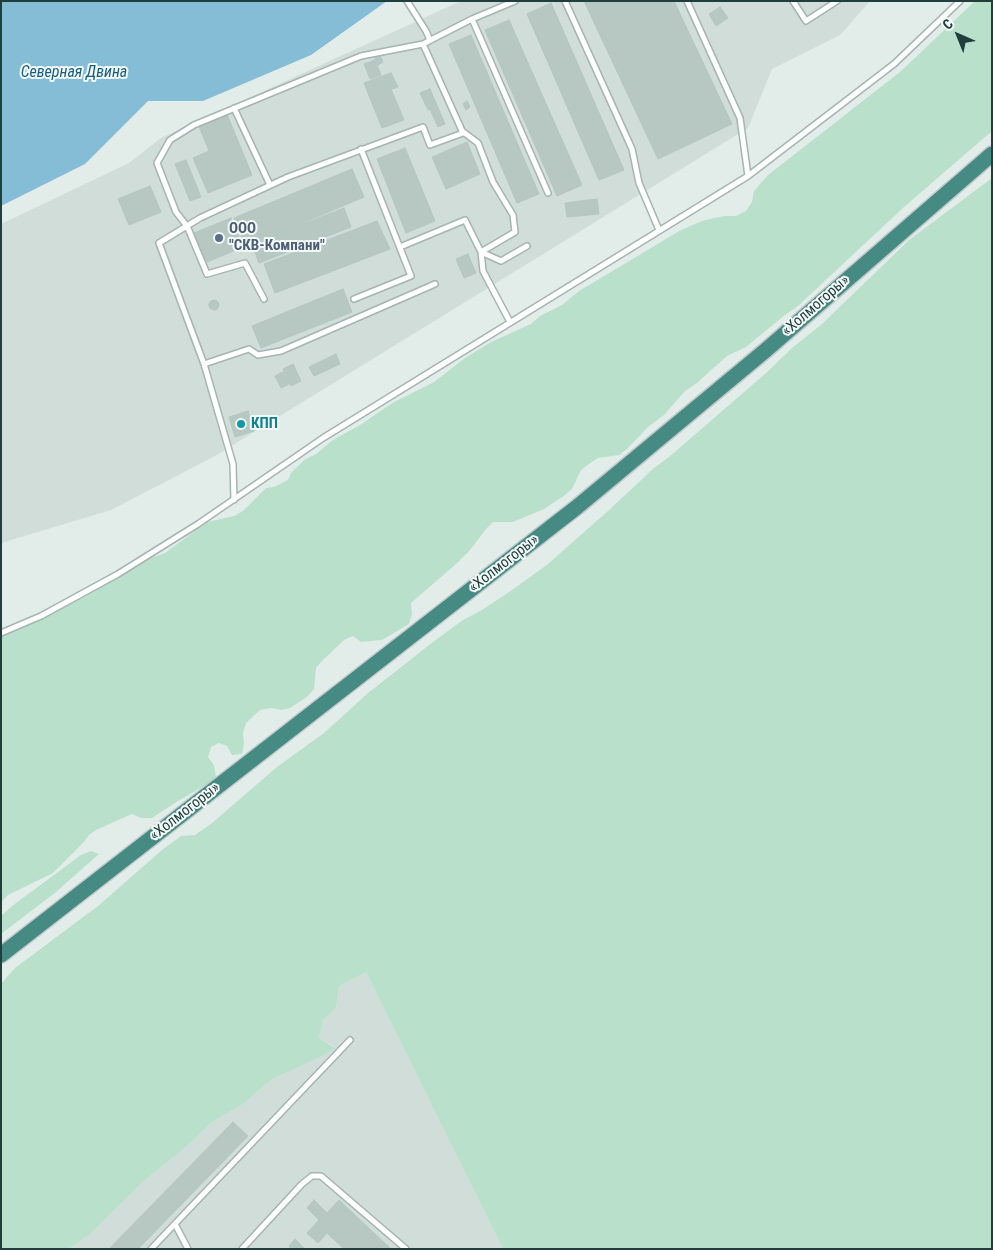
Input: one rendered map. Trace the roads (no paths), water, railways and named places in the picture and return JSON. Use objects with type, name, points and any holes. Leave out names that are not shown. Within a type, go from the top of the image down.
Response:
[{"type":"highway","name":"«Холмогоры»","points":[[1,955],[577,507],[766,350],[992,154]]},
{"type":"lane","points":[[407,1],[430,40]]},
{"type":"lane","points":[[264,299],[245,263],[207,274],[187,226],[176,212],[158,163],[170,140],[194,125],[362,56],[423,44],[472,18],[515,1]]},
{"type":"lane","points":[[565,1],[632,149],[638,183],[660,230]]},
{"type":"lane","points":[[695,1],[688,3],[740,118],[748,176]]},
{"type":"lane","points":[[793,1],[806,21],[837,1]]},
{"type":"lane","points":[[1,633],[42,616],[118,574],[198,524],[323,438],[748,176],[894,64],[960,1]]},
{"type":"lane","points":[[472,18],[548,193]]},
{"type":"lane","points":[[423,44],[462,131],[478,143],[493,182],[513,215],[514,232],[481,252]]},
{"type":"lane","points":[[234,108],[270,185]]},
{"type":"lane","points":[[234,500],[233,464],[204,364],[158,243],[187,226],[270,185],[361,149],[422,127],[430,144],[463,133],[462,131]]},
{"type":"lane","points":[[354,299],[411,276],[361,149]]},
{"type":"lane","points":[[400,247],[466,220],[481,252],[483,270],[510,322]]},
{"type":"lane","points":[[481,252],[501,261],[527,246]]},
{"type":"lane","points":[[204,364],[248,349],[258,355],[281,351],[435,284]]},
{"type":"lane","points":[[151,1249],[350,1040]]},
{"type":"lane","points":[[242,1249],[302,1184],[312,1176],[321,1176],[406,1249]]},
{"type":"lane","points":[[175,1224],[188,1249]]},
{"type":"water","name":"Северная Двина","points":[[1,1],[387,1],[311,55],[203,101],[148,101],[85,164],[1,206]]},
{"type":"place","name":"ООО \"СКВ-Компани\"","points":[[219,238]]},
{"type":"place","name":"КПП","points":[[241,424]]}]
